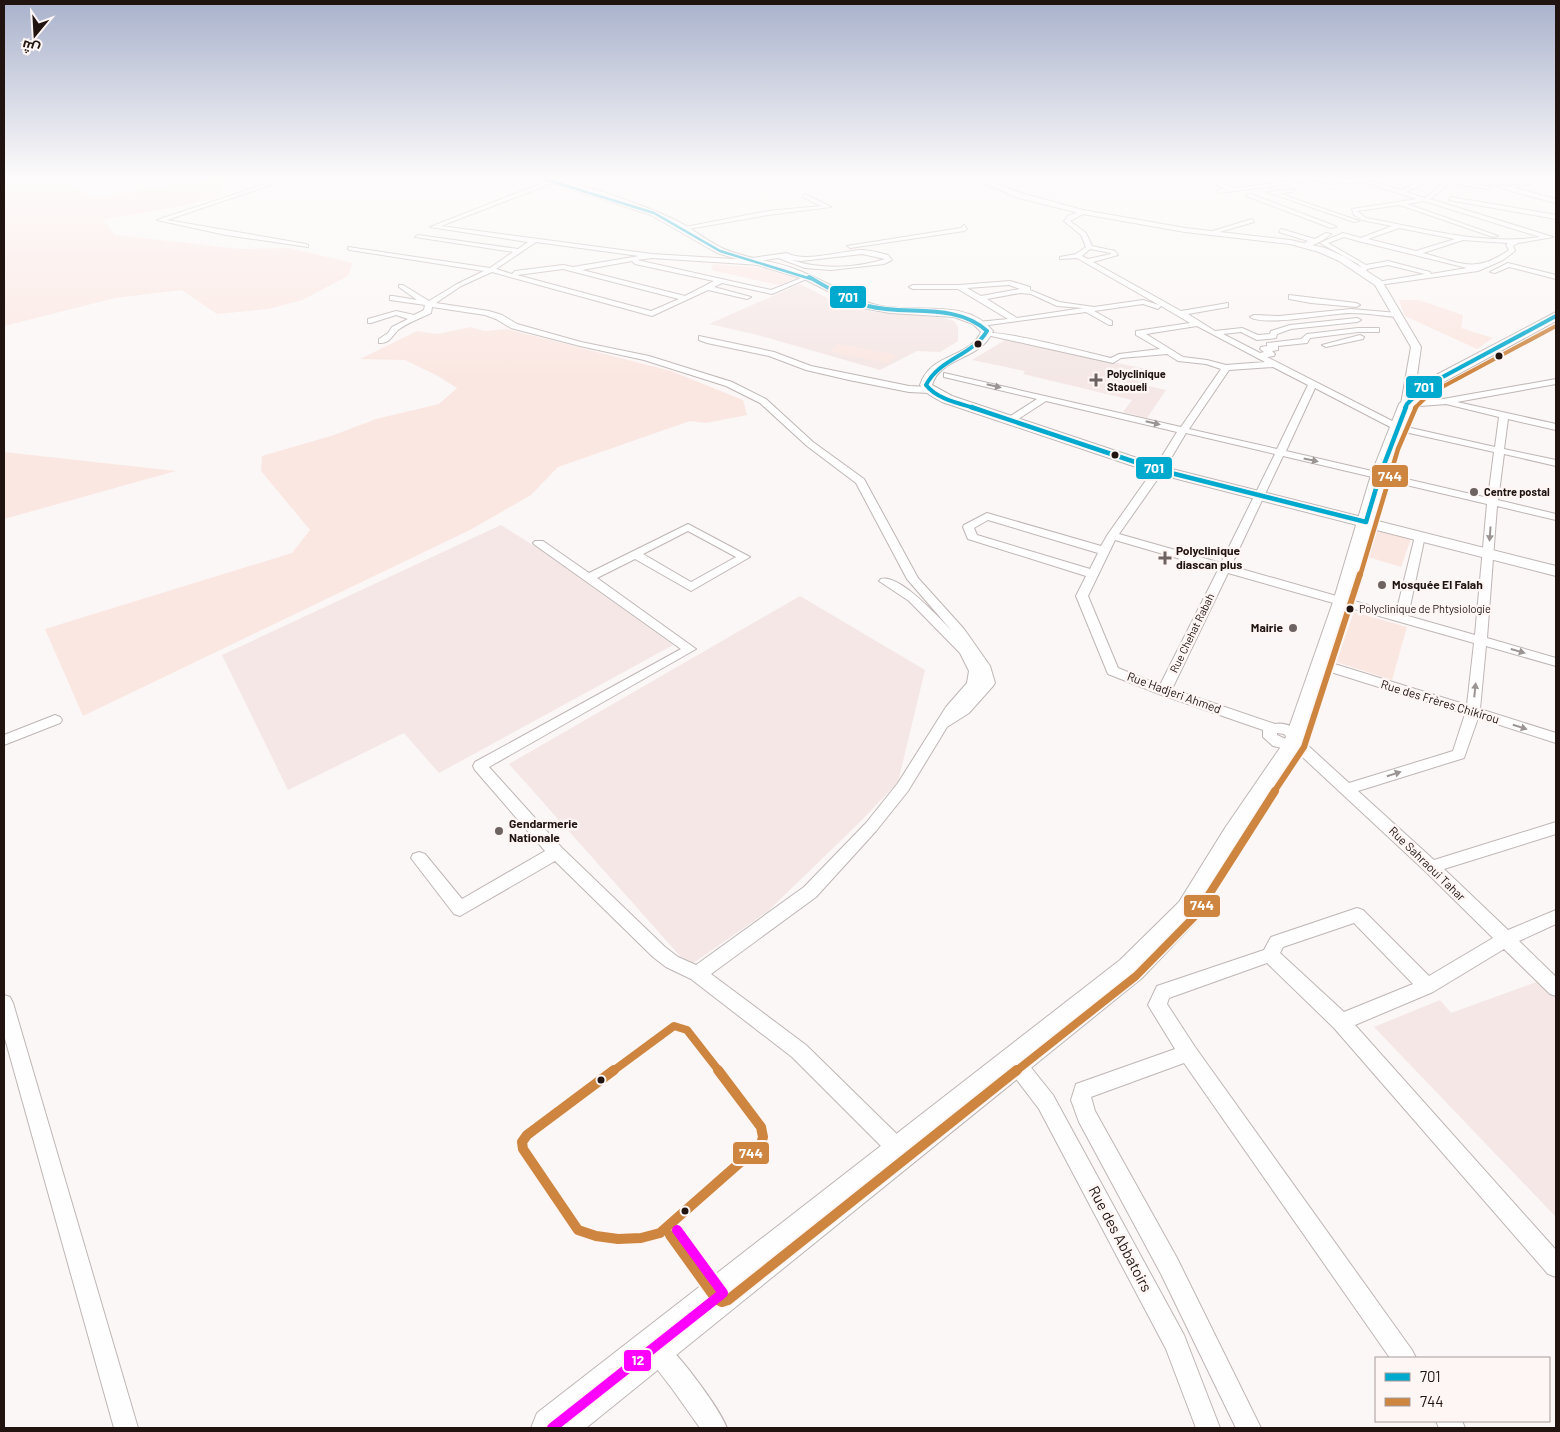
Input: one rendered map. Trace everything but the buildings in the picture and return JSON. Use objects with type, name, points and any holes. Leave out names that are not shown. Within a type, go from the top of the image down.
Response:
[{"type":"highway","points":[[552,1428],[1131,969],[1189,910],[1290,739],[1323,665],[1380,475],[1407,404],[1424,387],[1556,316]]},
{"type":"highway","points":[[1411,373],[1424,378],[1440,379]]},
{"type":"main road","points":[[710,245],[720,251],[808,277],[866,306],[890,310],[955,314],[971,319],[984,329],[982,341],[937,367],[929,374],[926,385],[930,390],[947,399],[1159,470],[1556,570]]},
{"type":"street","points":[[299,245],[306,246]]},
{"type":"street","points":[[477,245],[518,251]]},
{"type":"street","points":[[429,304],[460,285],[491,270],[528,245]]},
{"type":"street","points":[[570,245],[652,256],[748,264],[778,256],[855,245]]},
{"type":"street","points":[[1312,245],[1364,269],[1388,263],[1434,275]]},
{"type":"street","points":[[1331,245],[1350,250],[1366,245]]},
{"type":"street","points":[[1380,245],[1478,269]]},
{"type":"street","points":[[1417,253],[1440,245]]},
{"type":"street","points":[[1379,283],[1478,269],[1508,255],[1513,250],[1509,245]]},
{"type":"street","points":[[1062,258],[1082,258],[1115,255],[1113,252],[1089,247],[1082,258]]},
{"type":"street","points":[[350,248],[491,270],[652,314],[722,281]]},
{"type":"street","points":[[1350,250],[1364,269],[1379,283],[1416,347],[1407,404],[1442,402],[1556,382]]},
{"type":"street","points":[[862,252],[886,256],[890,260],[823,269],[809,268],[778,256],[801,259],[862,252]]},
{"type":"street","points":[[575,269],[624,259],[652,256]]},
{"type":"street","points":[[1082,258],[1160,306],[1183,316],[1312,385],[1399,428],[1556,463]]},
{"type":"street","points":[[624,259],[772,292],[808,277]]},
{"type":"street","points":[[1490,273],[1508,265],[1556,276]]},
{"type":"street","points":[[507,274],[563,267],[685,298]]},
{"type":"street","points":[[913,287],[959,287],[1010,282],[1057,304],[1091,310],[1109,323]]},
{"type":"street","points":[[401,286],[429,304]]},
{"type":"street","points":[[959,287],[1016,320]]},
{"type":"street","points":[[708,288],[747,297]]},
{"type":"street","points":[[980,298],[1020,291],[1033,292]]},
{"type":"street","points":[[1292,297],[1397,312]]},
{"type":"street","points":[[393,298],[486,312],[514,326],[580,344],[665,363],[729,384],[763,401],[810,444],[860,481],[913,579],[960,632],[984,666],[988,683],[964,711],[943,725]]},
{"type":"street","points":[[984,329],[1016,320],[1143,302],[1160,306]]},
{"type":"street","points":[[382,341],[391,335],[395,328],[428,311],[429,304]]},
{"type":"street","points":[[1183,316],[1184,312],[1226,305]]},
{"type":"street","points":[[1254,317],[1274,318],[1329,313],[1397,312]]},
{"type":"street","points":[[371,321],[396,313],[415,318]]},
{"type":"street","points":[[1326,345],[1361,337],[1329,313]]},
{"type":"street","points":[[1274,318],[1290,327],[1347,326],[1376,330]]},
{"type":"street","points":[[1257,356],[1271,354],[1264,349],[1274,348],[1270,345],[1304,341],[1307,336],[1347,326],[1357,320]]},
{"type":"street","points":[[1197,324],[1139,333],[1181,358],[1207,362],[1226,368],[1275,364]]},
{"type":"street","points":[[1214,333],[1242,330],[1257,338],[1273,336],[1274,333],[1290,327]]},
{"type":"street","points":[[1300,328],[1313,334]]},
{"type":"street","points":[[984,329],[1005,336],[1113,361],[1119,356],[1169,351]]},
{"type":"street","points":[[702,338],[771,354],[809,368],[909,389],[930,390]]},
{"type":"street","name":"Rue Hadjeri Ahmed","points":[[1226,368],[1183,430],[1159,470],[1112,536],[1082,596],[1113,671],[1290,739]]},
{"type":"street","points":[[947,375],[1556,517]]},
{"type":"street","name":"Rue Chehat Rabah","points":[[1164,691],[1260,496],[1278,452],[1312,385]]},
{"type":"street","points":[[1009,421],[1044,398]]},
{"type":"street","points":[[1442,402],[1556,427]]},
{"type":"street","points":[[1348,789],[1459,754],[1473,712],[1489,554],[1492,502],[1504,416]]},
{"type":"street","points":[[1093,574],[972,537],[968,527],[987,516],[1104,551]]},
{"type":"street","points":[[588,578],[635,554],[688,527],[744,557],[691,587],[635,554]]},
{"type":"street","points":[[1112,536],[1556,662]]},
{"type":"street","points":[[1401,618],[1420,536]]},
{"type":"street","points":[[539,543],[690,649],[480,766],[556,852],[659,952],[672,962],[697,974],[799,1051],[901,1152]]},
{"type":"street","points":[[697,974],[810,892],[871,827],[903,787],[951,710],[973,684],[976,671],[965,652],[913,598],[885,581]]},
{"type":"street","name":"Rue des Frères Chikirou","points":[[1323,665],[1556,738]]},
{"type":"street","points":[[4,740],[55,720]]},
{"type":"street","name":"Rue Sahraoui Tahar","points":[[1290,739],[1348,789],[1556,988]]},
{"type":"street","points":[[1431,867],[1556,828]]},
{"type":"street","points":[[419,858],[460,910],[556,852]]},
{"type":"street","points":[[1403,1357],[1188,1053],[1158,1005],[1163,992],[1270,955],[1276,942],[1357,915],[1427,986]]},
{"type":"street","points":[[1342,1022],[1427,986],[1505,939],[1556,918]]},
{"type":"street","points":[[1270,955],[1342,1022],[1556,1266]]},
{"type":"street","points":[[4,1003],[126,1428]]},
{"type":"street","points":[[1188,1053],[1083,1091],[1080,1100],[1169,1266],[1249,1428]]},
{"type":"street","name":"Rue des Abbatoirs","points":[[1014,1060],[1046,1102],[1176,1342],[1208,1428]]},
{"type":"street","points":[[655,1347],[715,1428]]},
{"type":"shaded area","points":[[4,245],[203,245],[240,249],[289,248],[353,263],[348,276],[302,300],[268,309],[217,314],[182,290],[115,298],[4,326]]},
{"type":"shaded area","points":[[713,264],[762,268],[796,278],[779,285],[711,270]]},
{"type":"shaded area","points":[[800,284],[841,305],[853,308],[874,312],[943,318],[954,321],[958,327],[958,341],[940,352],[917,351],[880,370],[758,335],[709,324]]},
{"type":"shaded area","points":[[1399,300],[1419,300],[1463,315],[1461,328],[1493,338],[1477,349],[1405,316]]},
{"type":"shaded area","points":[[471,327],[484,331],[507,329],[671,371],[743,400],[747,415],[706,423],[690,421],[558,467],[531,495],[470,530],[83,716],[45,629],[292,553],[310,530],[261,471],[262,456],[334,435],[376,419],[439,404],[457,388],[438,376],[405,360],[360,359],[417,331],[437,334]]},
{"type":"shaded area","name":"Polyclinique Staoueli","points":[[1005,340],[1151,370],[1144,385],[1166,390],[1147,418],[1123,412],[1132,400],[1023,374],[1025,371],[972,360]]},
{"type":"shaded area","points":[[838,344],[897,355],[888,363],[829,352]]},
{"type":"shaded area","points":[[4,452],[176,471],[4,519]]},
{"type":"shaded area","points":[[501,525],[539,549],[673,645],[439,773],[404,733],[288,790],[222,655]]},
{"type":"shaded area","points":[[1377,530],[1411,539],[1401,567],[1365,556]]},
{"type":"shaded area","points":[[800,596],[925,670],[898,782],[860,822],[768,911],[689,966],[509,764]]},
{"type":"shaded area","points":[[1354,612],[1407,627],[1392,680],[1336,662]]},
{"type":"shaded area","points":[[1539,981],[1556,997],[1556,1217],[1374,1027],[1440,1000],[1451,1013]]},
{"type":"transit line","name":"701","points":[[709,245],[720,251],[808,277],[866,306],[890,310],[955,314],[977,322],[987,331],[981,340],[974,347],[938,368],[931,375],[926,385],[930,390],[947,399],[1159,470],[1366,522]]},
{"type":"transit line","name":"701","points":[[1366,522],[1380,475],[1407,404],[1424,387],[1556,316]]},
{"type":"transit line","name":"744","points":[[670,1235],[716,1299],[722,1302],[728,1300],[1136,976],[1196,915],[1242,840],[1304,747],[1351,605],[1398,449],[1414,409],[1429,394],[1556,326]]},
{"type":"transit line","name":"744","points":[[674,1026],[687,1030],[761,1127],[763,1137],[761,1144],[660,1233],[641,1238],[618,1239],[596,1236],[578,1230],[523,1149],[522,1142],[527,1135],[674,1026]]},
{"type":"transit line","name":"12","points":[[677,1230],[723,1293]]},
{"type":"transit line","name":"12","points":[[552,1428],[723,1293]]},
{"type":"place","name":"Polyclinique Staoueli","points":[[1096,380]]},
{"type":"place","name":"Centre postal","points":[[1474,492]]},
{"type":"place","name":"Polyclinique diascan plus","points":[[1165,558]]},
{"type":"place","name":"Mosquée El Falah","points":[[1382,585]]},
{"type":"place","name":"Polyclinique de Phtysiologie","points":[[1350,609]]},
{"type":"place","name":"Mairie","points":[[1293,628]]},
{"type":"place","name":"Gendarmerie Nationale","points":[[499,831]]}]
